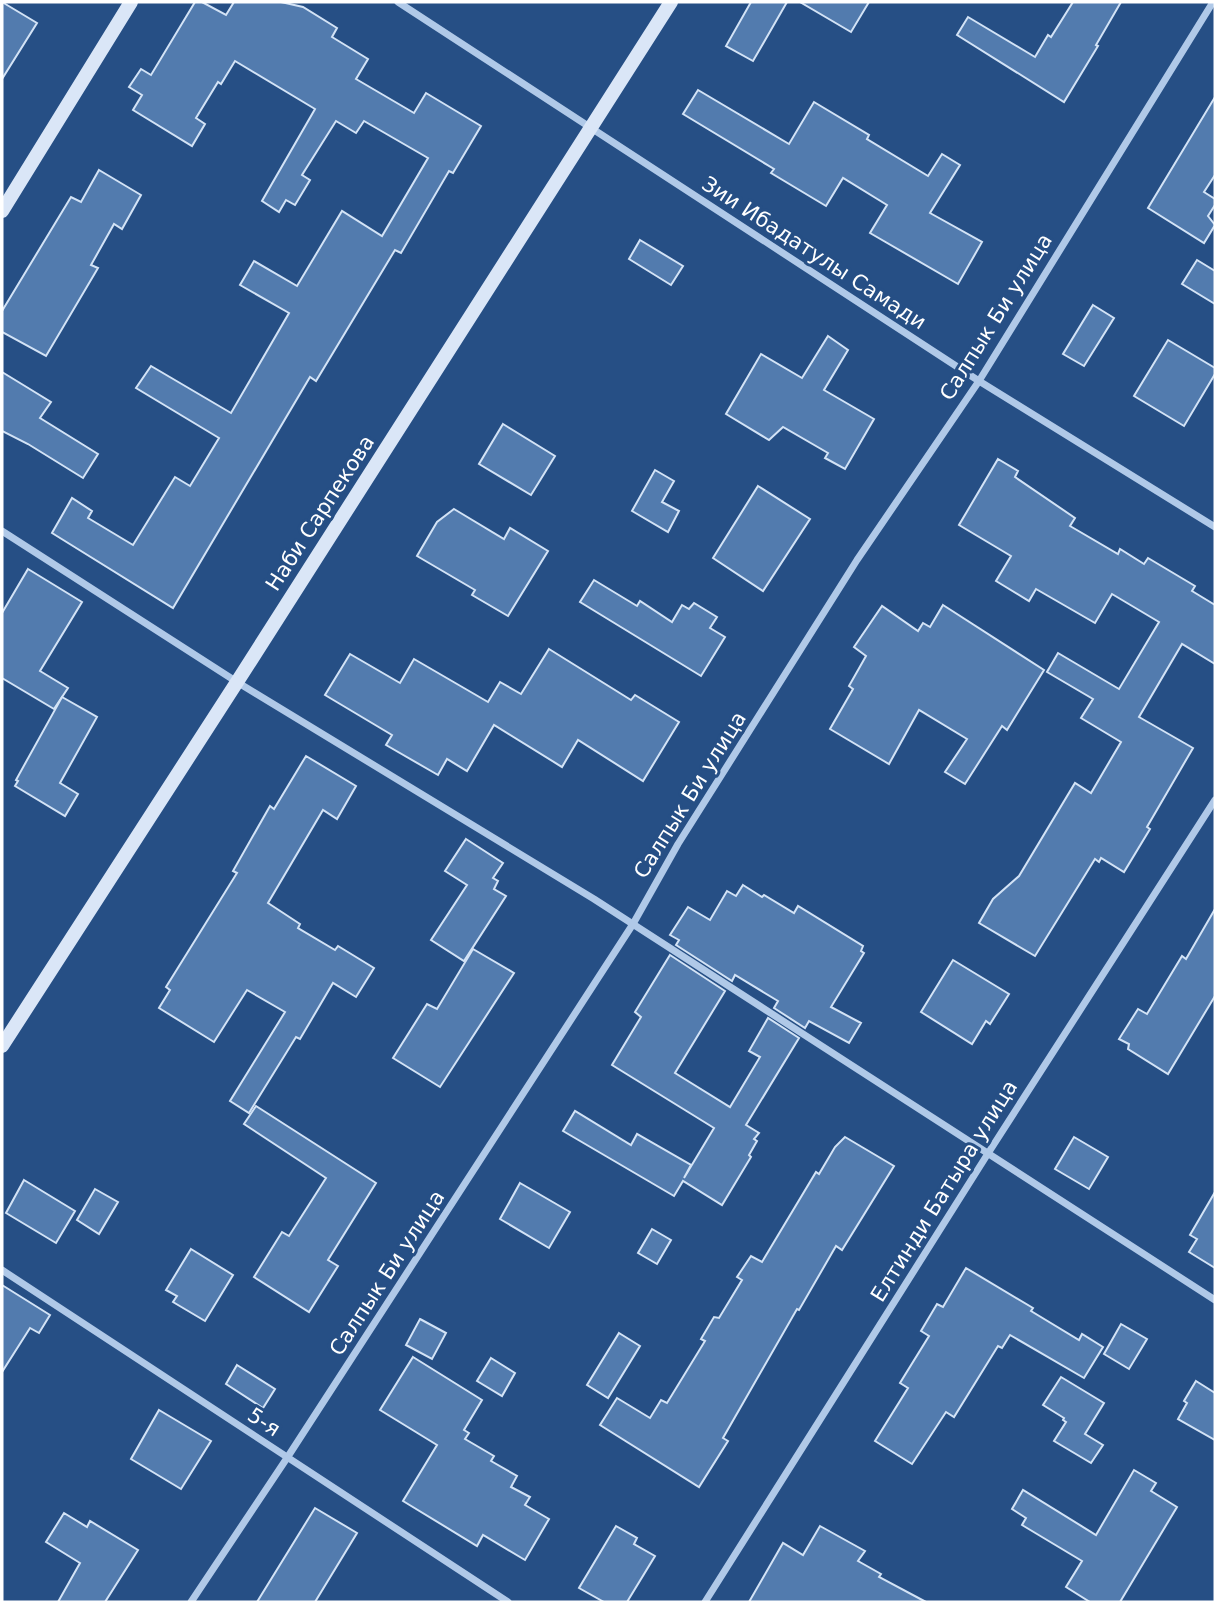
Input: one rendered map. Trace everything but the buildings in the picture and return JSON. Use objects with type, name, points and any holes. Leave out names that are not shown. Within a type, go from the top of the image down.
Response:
[{"type":"street","points":[[2,211],[131,2]]},
{"type":"street","name":"Зии Ибадатулы Самади","points":[[398,2],[979,381],[1215,527]]},
{"type":"street","name":"Наби Сарпекова","points":[[2,1046],[671,2]]},
{"type":"street","name":"Салпык Би улица","points":[[191,1602],[633,924],[678,844],[857,560],[979,381],[1213,2]]},
{"type":"street","points":[[2,531],[237,682],[633,924],[1215,1300]]},
{"type":"street","name":"Елтинди Батыра улица","points":[[705,1602],[1215,800]]},
{"type":"street","name":"5-я","points":[[2,1269],[508,1602]]}]
